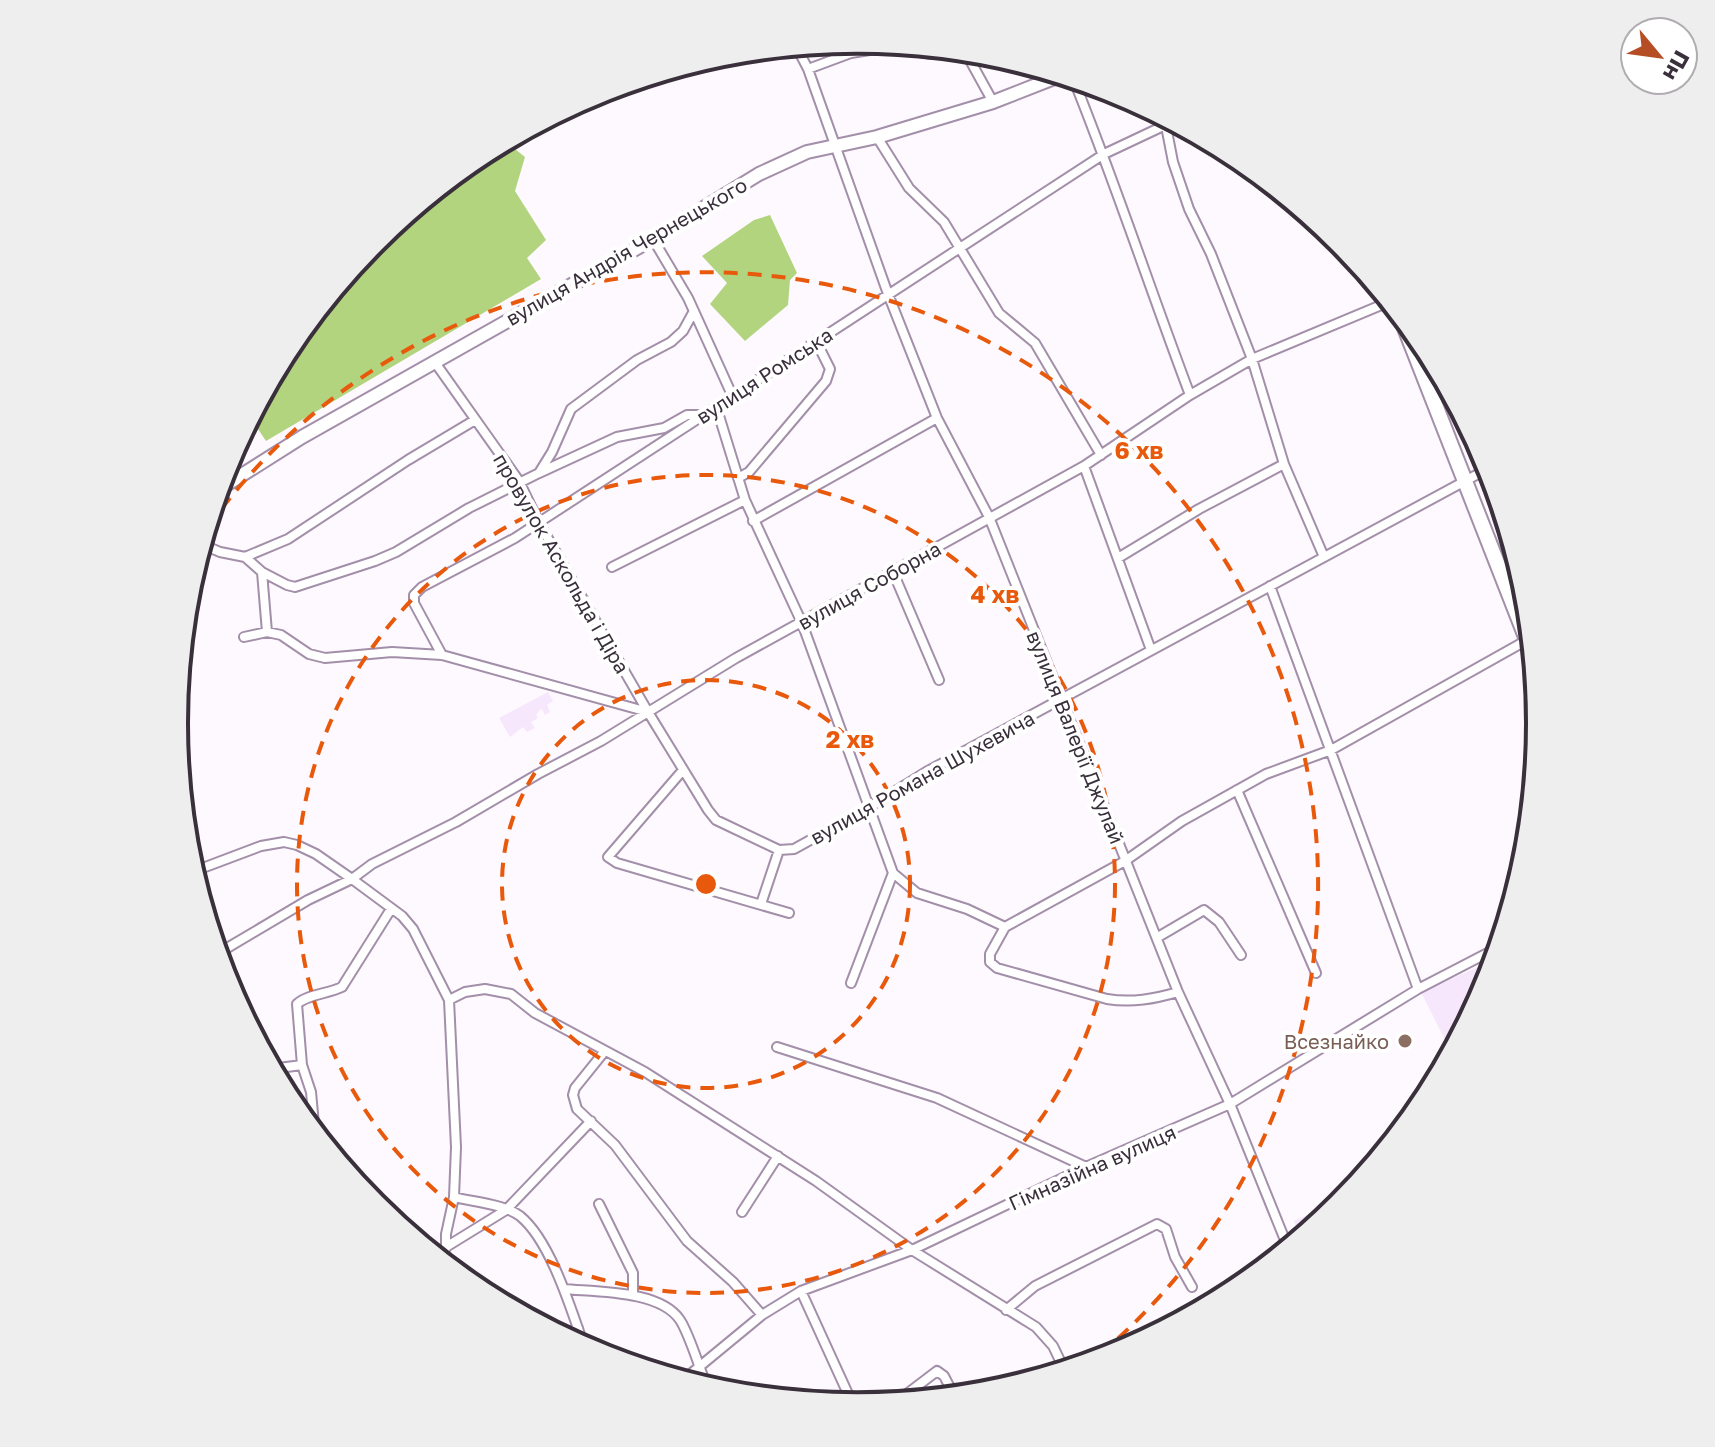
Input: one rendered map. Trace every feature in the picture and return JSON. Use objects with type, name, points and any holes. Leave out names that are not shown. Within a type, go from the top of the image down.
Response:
[{"type":"main road","points":[[1414,352],[1464,483],[1516,606]]},
{"type":"street","points":[[808,69],[848,54]]},
{"type":"street","name":"вулиця Валерії Джулай","points":[[801,56],[937,418],[989,517],[1178,992],[1230,1104],[1285,1239]]},
{"type":"street","points":[[972,64],[993,102]]},
{"type":"street","name":"вулиця Андрія Чернецького","points":[[234,480],[302,437],[653,239],[759,174],[807,152],[877,137],[993,102],[1045,81]]},
{"type":"street","points":[[1079,92],[1190,395]]},
{"type":"street","name":"вулиця Ромська","points":[[442,655],[414,603],[414,595],[422,587],[539,523],[1104,154],[1162,128]]},
{"type":"street","points":[[1171,132],[1173,162],[1189,209],[1211,254],[1252,359],[1284,464],[1324,557]]},
{"type":"street","points":[[877,137],[909,188],[944,222],[999,313],[1035,343],[1101,455]]},
{"type":"street","points":[[653,239],[694,311],[732,395]]},
{"type":"street","name":"вулиця Соборна","points":[[227,948],[308,900],[352,879],[372,864],[456,822],[736,658],[1084,466],[1190,395],[1252,359],[1380,305]]},
{"type":"street","points":[[539,473],[571,409],[637,360],[671,342],[683,331],[694,311]]},
{"type":"street","points":[[738,478],[749,472],[826,381],[830,369],[816,341]]},
{"type":"street","name":"провулок Аскольда і Діра","points":[[434,361],[519,481],[539,523],[683,770]]},
{"type":"street","points":[[716,406],[745,500],[802,623],[893,873],[900,882],[917,893],[967,909],[1005,927]]},
{"type":"street","points":[[211,548],[245,557],[262,572],[295,587],[396,552],[519,481],[617,437],[664,428],[687,415],[704,415]]},
{"type":"street","points":[[753,521],[937,418]]},
{"type":"street","points":[[245,557],[288,539],[475,420]]},
{"type":"street","points":[[1118,558],[1199,509],[1284,464]]},
{"type":"street","points":[[1084,466],[1151,650]]},
{"type":"street","name":"вулиця Романа Шухевича","points":[[779,850],[794,849],[926,772],[1479,474]]},
{"type":"street","points":[[612,567],[745,500]]},
{"type":"street","points":[[262,572],[267,632]]},
{"type":"street","points":[[893,572],[939,680]]},
{"type":"street","points":[[1270,586],[1418,989]]},
{"type":"street","points":[[244,637],[267,632],[281,635],[309,654],[325,658],[392,652],[442,655],[648,712]]},
{"type":"street","points":[[1178,992],[1126,1002],[1107,999],[997,968],[990,962],[990,954],[1005,927],[1125,861],[1182,821],[1266,774],[1331,750],[1522,644]]},
{"type":"street","points":[[761,904],[779,850],[716,820],[683,770],[608,857],[617,863],[789,913]]},
{"type":"street","points":[[1237,790],[1316,973]]},
{"type":"street","points":[[204,867],[261,846],[284,842],[316,854],[402,916],[413,929],[449,1000],[456,1147],[454,1197],[446,1248]]},
{"type":"street","points":[[851,983],[893,873]]},
{"type":"street","points":[[313,1112],[311,1092],[302,1065],[297,1004],[303,999],[342,987],[391,909]]},
{"type":"street","points":[[1158,937],[1204,910],[1219,922],[1241,955]]},
{"type":"street","name":"Гімназійна вулиця","points":[[693,1372],[762,1315],[801,1291],[912,1250],[1086,1167],[1230,1104],[1418,989],[1486,954]]},
{"type":"street","points":[[449,1000],[465,992],[485,989],[511,994],[535,1013],[645,1072],[778,1156],[912,1250],[1046,1336],[1060,1361]]},
{"type":"street","points":[[777,1047],[937,1098],[1086,1167]]},
{"type":"street","points":[[604,1052],[581,1078],[573,1095],[577,1109],[615,1145],[687,1241],[733,1282],[762,1315]]},
{"type":"street","points":[[284,1067],[302,1065]]},
{"type":"street","points":[[443,1249],[506,1210],[591,1121]]},
{"type":"street","points":[[742,1212],[778,1156]]},
{"type":"street","points":[[454,1197],[518,1215],[533,1231],[564,1289],[579,1332]]},
{"type":"street","points":[[599,1204],[633,1273],[633,1295]]},
{"type":"street","points":[[1006,1310],[1035,1286],[1157,1224],[1166,1229],[1175,1257],[1192,1287]]},
{"type":"street","points":[[564,1289],[633,1295],[658,1303],[681,1321],[702,1374]]},
{"type":"street","points":[[801,1291],[847,1393]]},
{"type":"street","points":[[574,1330],[578,1328]]},
{"type":"street","points":[[911,1391],[937,1371],[949,1386]]},
{"type":"shaded area","points":[[548,692],[553,701],[547,705],[550,712],[545,715],[540,710],[536,715],[538,718],[531,722],[535,728],[527,732],[523,727],[510,737],[499,718]]},
{"type":"shaded area","points":[[1481,966],[1446,1042],[1421,992]]},
{"type":"shaded area","points":[[1316,1211],[1297,1228],[1294,1221]]},
{"type":"green space","points":[[515,149],[525,157],[515,191],[546,240],[527,258],[541,279],[266,441],[257,427],[278,389],[326,316],[354,282],[416,220],[450,192]]},
{"type":"green space","points":[[770,215],[797,273],[790,280],[788,305],[745,341],[710,304],[727,283],[702,256],[754,220]]},
{"type":"place","name":"Всезнайко","points":[[1405,1041]]}]
